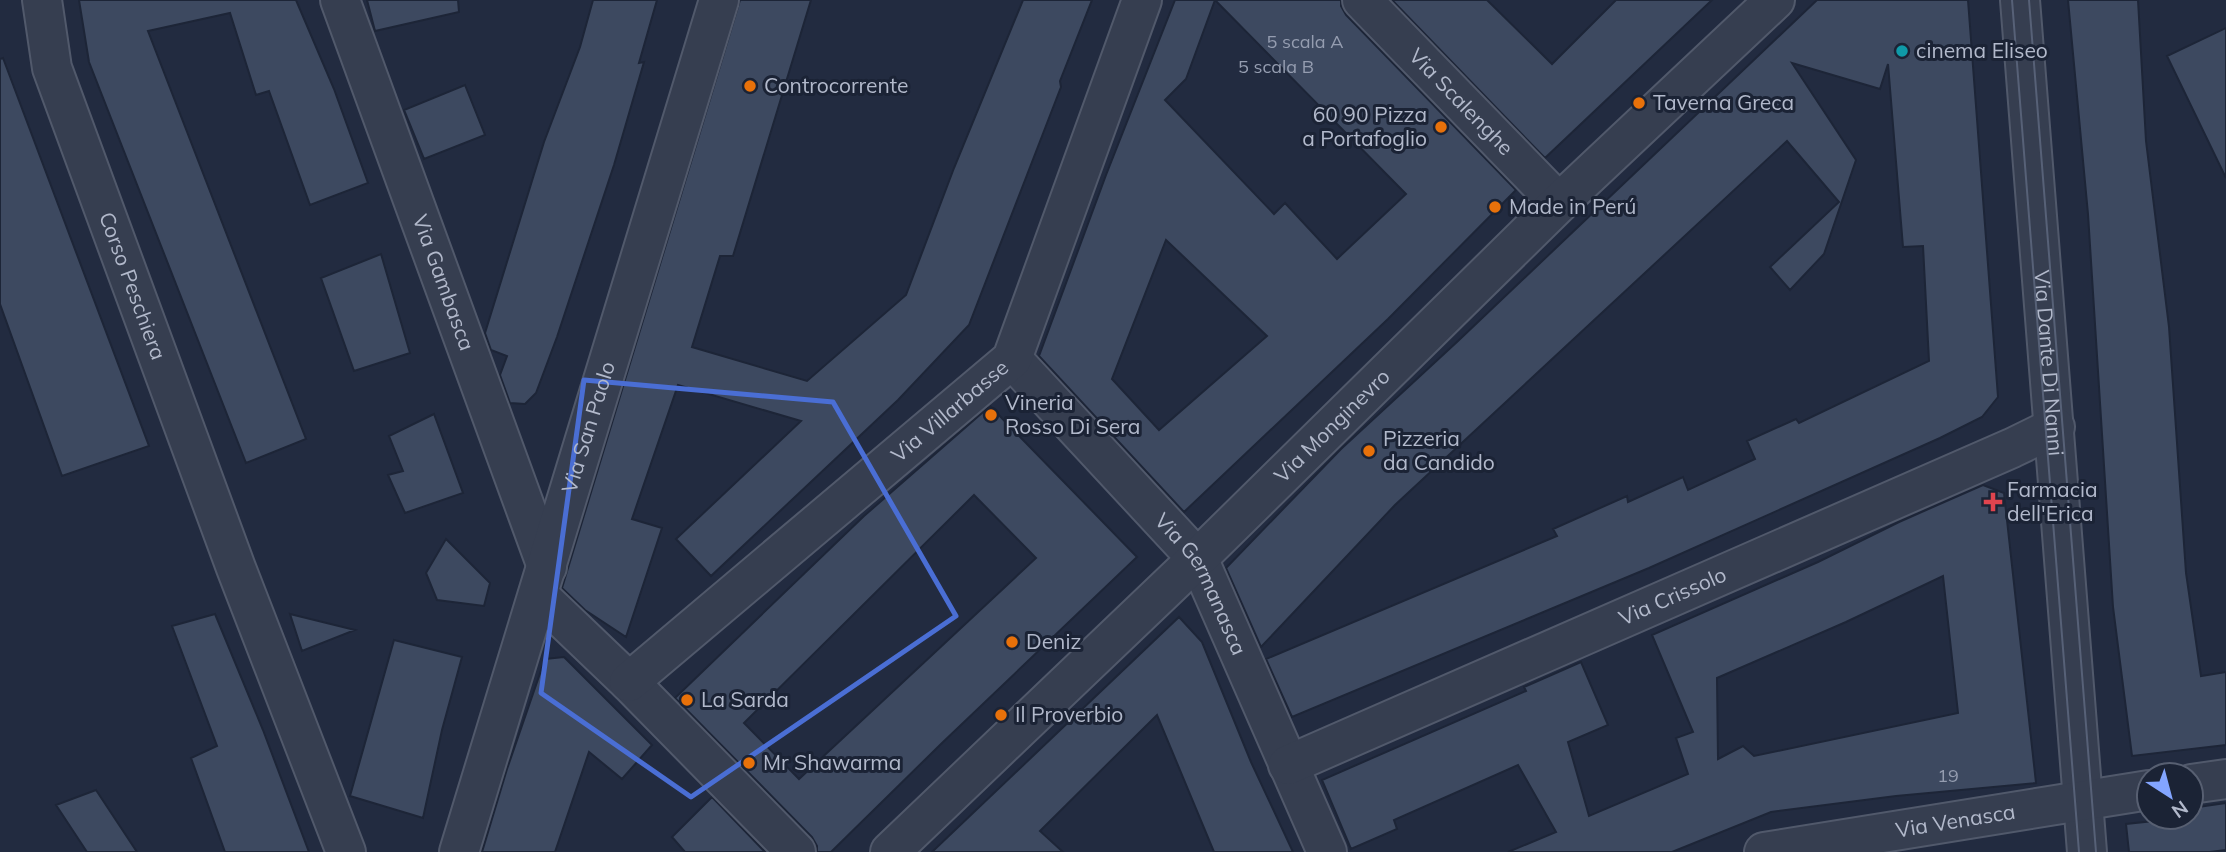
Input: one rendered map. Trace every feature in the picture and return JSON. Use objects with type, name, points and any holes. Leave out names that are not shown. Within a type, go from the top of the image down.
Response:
[{"type":"street","name":"Corso Peschiera","points":[[42,0],[51,68],[236,568],[346,852]]},
{"type":"street","name":"Via Gambasca","points":[[340,0],[543,581],[629,682],[796,852]]},
{"type":"street","name":"Via San Paolo","points":[[459,852],[719,0]]},
{"type":"street","name":"Via Villarbasse","points":[[629,682],[1012,359],[1142,0]]},
{"type":"street","name":"Via Scalenghe","points":[[1362,0],[1559,203]]},
{"type":"street","name":"Via Monginevro","points":[[890,852],[1197,559],[1559,203],[1775,0]]},
{"type":"street","name":"Via Dante Di Nanni","points":[[2020,0],[2087,852]]},
{"type":"street","name":"Via Germanasca","points":[[1012,359],[1197,559],[1327,852]]},
{"type":"street","name":"Via Crissolo","points":[[1289,765],[2012,448],[2055,426]]},
{"type":"street","points":[[2205,782],[2226,779]]},
{"type":"street","name":"Via Venasca","points":[[1764,852],[2135,792]]},
{"type":"highlighted area","points":[[584,380],[833,402],[956,616],[691,797],[541,693]]},
{"type":"building","points":[[79,0],[296,0],[334,89],[368,183],[310,205],[269,91],[256,95],[230,13],[148,31],[306,439],[246,463],[89,62]]},
{"type":"building","points":[[367,0],[458,0],[459,12],[375,31]]},
{"type":"building","points":[[593,0],[657,0],[639,63],[644,62],[614,165],[557,337],[536,393],[525,404],[510,403],[500,375],[507,356],[491,350],[485,333],[544,142],[580,47]]},
{"type":"building","points":[[740,0],[811,0],[733,256],[720,256],[692,347],[807,381],[906,295],[954,168],[1023,0],[1092,0],[969,325],[898,400],[711,576],[676,539],[801,421],[678,385],[632,519],[662,528],[626,637],[585,610],[562,588]]},
{"type":"building","points":[[1175,0],[1215,0],[1341,0],[1346,15],[1516,190],[1388,319],[1184,512],[1039,356]],"holes":[[[1215,0],[1406,194],[1337,259],[1285,203],[1274,214],[1165,100],[1186,79]],[[1166,240],[1267,336],[1159,430],[1112,379]]]},
{"type":"building","points":[[1392,0],[1487,0],[1552,64],[1616,0],[1712,0],[1545,158]]},
{"type":"building","points":[[1817,0],[1968,0],[1998,397],[1982,417],[1940,438],[1649,568],[1292,717],[1266,659],[1557,536],[1553,529],[1627,496],[1628,502],[1683,477],[1688,490],[1755,459],[1747,441],[1796,419],[1799,423],[1929,361],[1923,246],[1903,247],[1888,64],[1880,89],[1792,63],[1856,160],[1824,254],[1790,290],[1770,267],[1839,202],[1787,141],[1395,505],[1261,647],[1226,568],[1341,449]]},
{"type":"building","points":[[2068,0],[2138,0],[2146,141],[2169,327],[2186,573],[2201,676],[2226,672],[2226,745],[2132,756],[2113,607],[2088,214]]},
{"type":"building","points":[[2226,28],[2226,178],[2167,56]]},
{"type":"building","points":[[3,58],[149,446],[62,476],[0,304],[0,59]]},
{"type":"building","points":[[465,85],[485,135],[424,159],[404,110]]},
{"type":"building","points":[[381,254],[410,353],[354,371],[321,278]]},
{"type":"building","points":[[990,406],[1137,557],[831,852],[817,852],[812,837],[675,698],[864,516]],"holes":[[[974,495],[1036,558],[799,779],[744,723]]]},
{"type":"building","points":[[434,414],[463,493],[405,513],[388,475],[403,471],[389,436]]},
{"type":"building","points":[[1983,485],[2004,493],[2036,783],[1896,796],[1771,812],[1672,852],[1508,852],[1556,832],[1518,765],[1394,820],[1397,829],[1351,849],[1322,780],[1526,691],[1524,687],[1581,662],[1608,725],[1568,742],[1589,816],[1688,774],[1676,738],[1693,732],[1652,635],[1818,562]],"holes":[[[1943,576],[1958,713],[1754,756],[1743,746],[1718,759],[1717,678]]]},
{"type":"building","points":[[446,539],[490,583],[484,606],[437,600],[426,573]]},
{"type":"building","points":[[215,614],[309,852],[225,852],[191,758],[217,746],[172,626]]},
{"type":"building","points":[[290,614],[355,630],[302,651]]},
{"type":"building","points":[[1179,617],[1202,642],[1251,762],[1293,852],[1214,852],[1157,715],[1040,831],[1063,852],[932,852]]},
{"type":"building","points":[[394,640],[462,657],[442,730],[423,818],[350,796]]},
{"type":"building","points":[[564,657],[652,745],[622,779],[589,752],[555,852],[482,852],[545,659]]},
{"type":"building","points":[[96,790],[137,852],[87,852],[56,805]]},
{"type":"building","points":[[712,797],[765,852],[685,852],[672,837]]},
{"type":"building","points":[[2226,803],[2226,850],[2129,852],[2126,824],[2135,823],[2135,831],[2205,831],[2205,806]]},
{"type":"tram line","points":[[2012,0],[2079,852]]},
{"type":"tram line","points":[[2029,0],[2096,852]]},
{"type":"place","name":"cinema Eliseo","points":[[1902,51]]},
{"type":"place","name":"Controcorrente","points":[[750,86]]},
{"type":"place","name":"Taverna Greca","points":[[1639,103]]},
{"type":"place","name":"60 90 Pizza a Portafoglio","points":[[1441,127]]},
{"type":"place","name":"Made in Perú","points":[[1495,207]]},
{"type":"place","name":"Vineria Rosso Di Sera","points":[[991,415]]},
{"type":"place","name":"Pizzeria da Candido","points":[[1369,451]]},
{"type":"place","name":"Farmacia dell'Erica","points":[[1993,502]]},
{"type":"place","name":"Deniz","points":[[1012,642]]},
{"type":"place","name":"La Sarda","points":[[687,700]]},
{"type":"place","name":"Il Proverbio","points":[[1001,715]]},
{"type":"place","name":"Mr Shawarma","points":[[749,763]]}]
